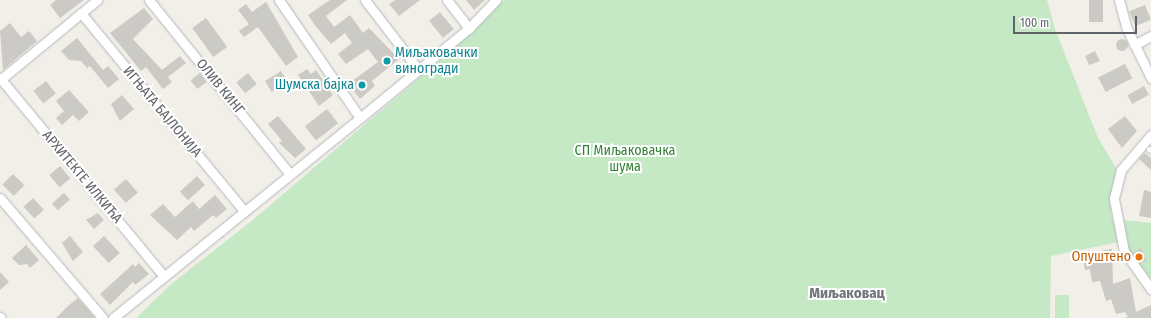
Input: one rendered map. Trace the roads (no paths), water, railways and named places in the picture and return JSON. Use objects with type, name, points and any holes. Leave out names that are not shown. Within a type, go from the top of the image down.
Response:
[{"type":"street","points":[[0,79],[96,0]]},
{"type":"street","name":"ОЛИВ КИНГ","points":[[149,0],[290,174]]},
{"type":"street","points":[[279,0],[360,118]]},
{"type":"street","points":[[366,0],[418,69]]},
{"type":"street","points":[[447,0],[469,28]]},
{"type":"street","points":[[113,318],[469,28],[496,0]]},
{"type":"street","points":[[1119,0],[1134,45],[1151,78]]},
{"type":"street","name":"ИГЊАТА БАЈЛОНИЈА","points":[[80,13],[244,211]]},
{"type":"street","points":[[1134,45],[1151,36]]},
{"type":"street","name":"АРХИТЕКТЕ ИЛКИЋА","points":[[0,79],[164,276]]},
{"type":"street","points":[[1151,135],[1121,170],[1114,200],[1124,251],[1151,289]]},
{"type":"street","points":[[0,198],[103,318]]},
{"type":"place","name":"Миљаковачки виногради","points":[[387,61]]},
{"type":"place","name":"Шумска бајка","points":[[362,85]]},
{"type":"place","name":"Опуштено","points":[[1139,257]]},
{"type":"district","name":"Миљаковац","points":[[847,294]]},
{"type":"park label","name":"СП Миљаковачка шума","points":[[625,160]]}]
